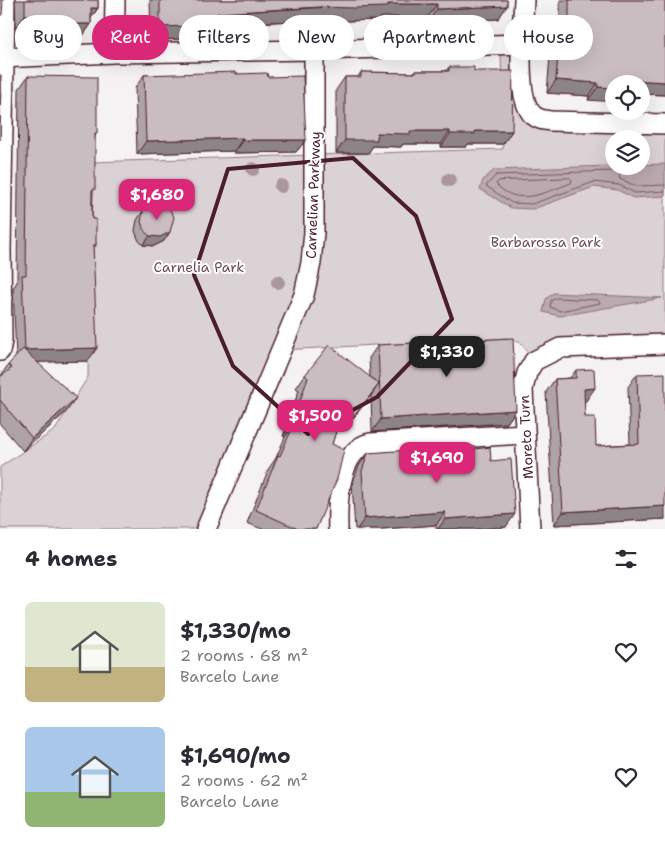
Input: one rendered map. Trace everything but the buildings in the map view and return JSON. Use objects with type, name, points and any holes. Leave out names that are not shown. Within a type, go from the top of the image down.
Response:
[{"type":"street","points":[[0,352],[2,341],[2,58],[6,0]]},
{"type":"street","points":[[115,0],[115,15]]},
{"type":"street","points":[[524,0],[524,15]]},
{"type":"street","points":[[354,49],[504,45]]},
{"type":"street","points":[[169,52],[279,51]]},
{"type":"street","points":[[2,58],[92,54]]},
{"type":"street","name":"Carnelian Parkway","points":[[206,529],[304,295],[311,264],[314,232],[314,60]]},
{"type":"street","points":[[523,60],[524,94],[532,114],[540,120],[665,124]]},
{"type":"street","name":"Moreto Turn","points":[[530,529],[524,389],[527,373],[534,361],[560,348],[665,344]]},
{"type":"street","points":[[338,529],[337,503],[339,487],[355,451],[360,445],[525,434]]},
{"type":"highlighted area","points":[[353,158],[416,216],[452,319],[377,397],[308,434],[233,366],[194,275],[228,169]]},
{"type":"green space","points":[[501,45],[504,45],[504,60],[525,60],[532,114],[665,124],[665,344],[560,348],[534,361],[521,343],[507,338],[281,350],[206,529],[0,529],[0,467],[55,430],[88,377],[91,162],[503,149]]},
{"type":"water","points":[[665,164],[665,196],[633,198],[618,190],[594,187],[533,209],[511,208],[480,189],[483,180],[494,170],[605,166],[605,175],[650,175],[650,165]]},
{"type":"water","points":[[553,293],[662,298],[560,316],[543,312],[546,299]]},
{"type":"park label","name":"Barbarossa Park","points":[[546,242]]},
{"type":"park label","name":"Carnelia Park","points":[[199,267]]}]
